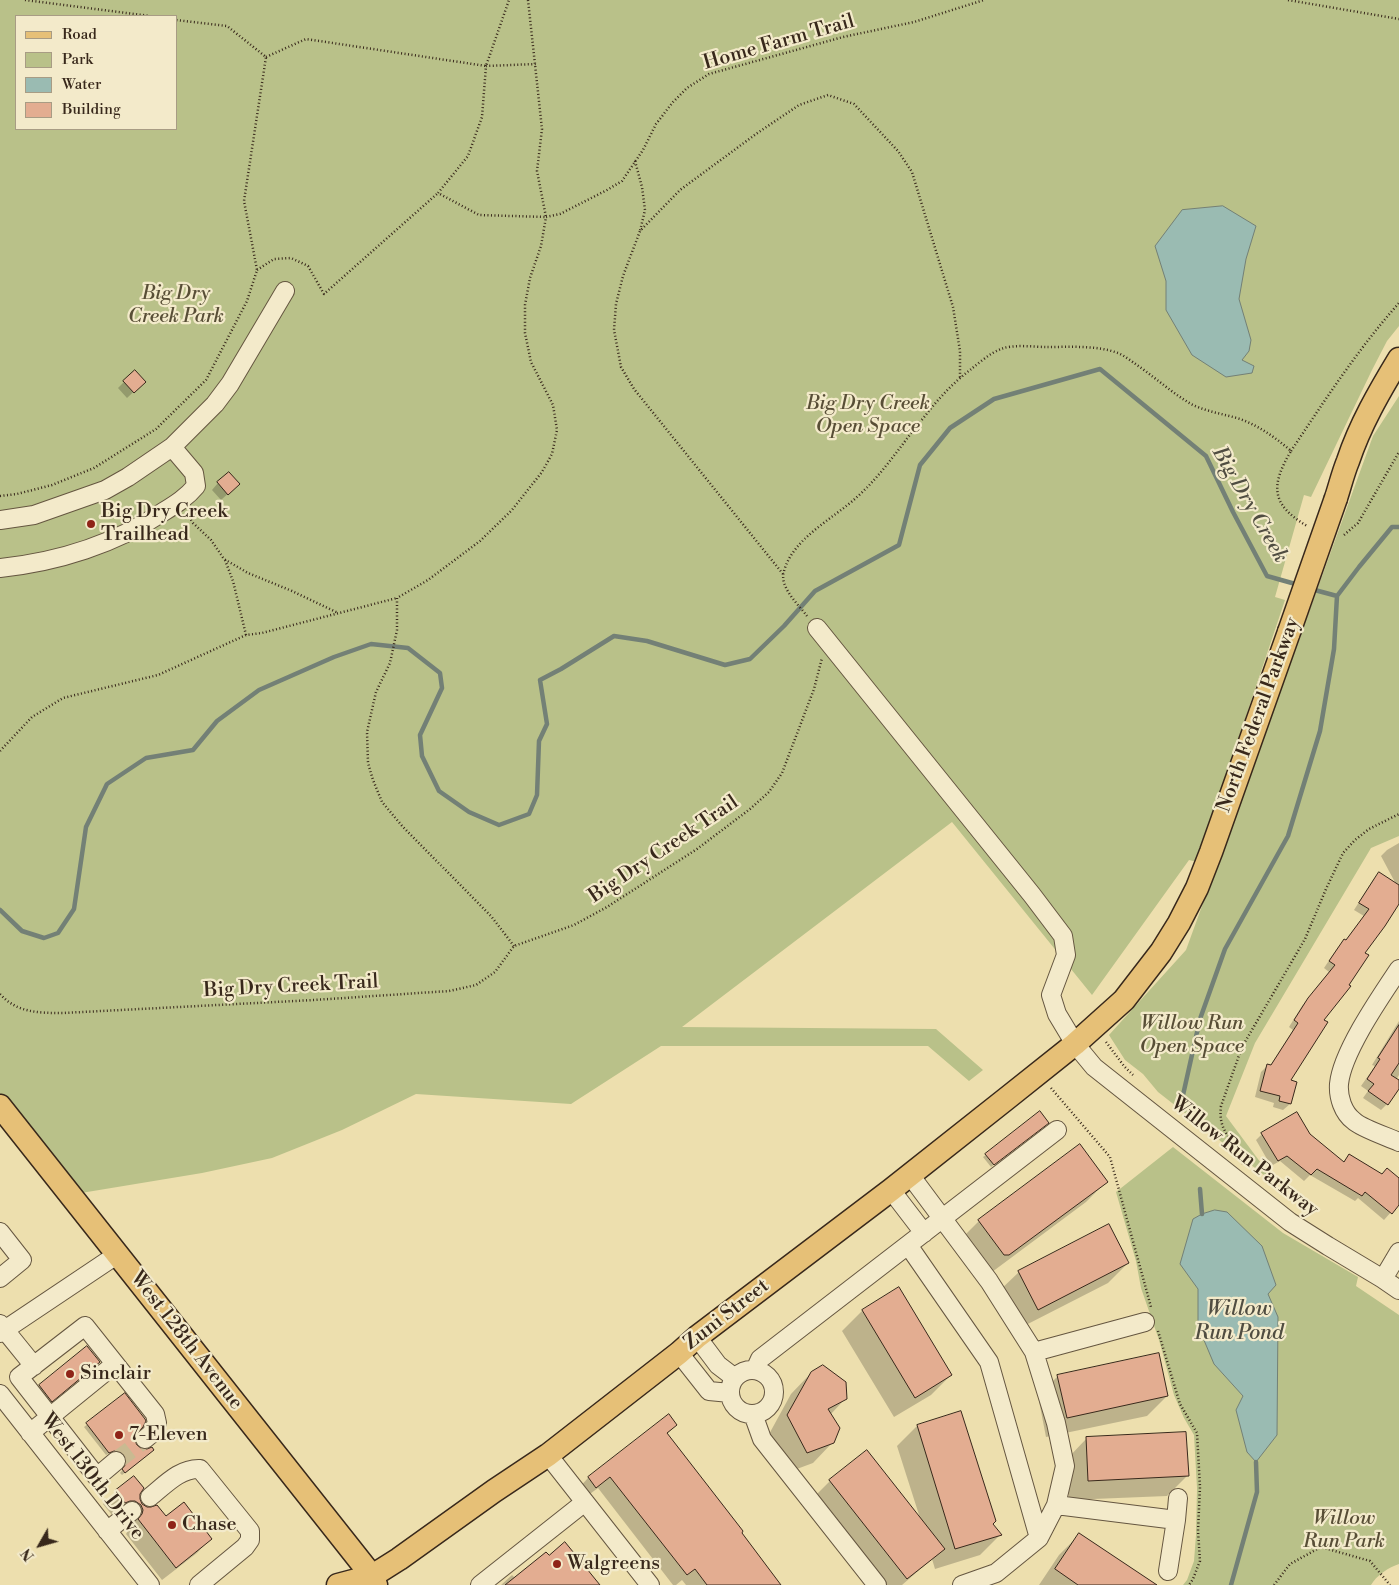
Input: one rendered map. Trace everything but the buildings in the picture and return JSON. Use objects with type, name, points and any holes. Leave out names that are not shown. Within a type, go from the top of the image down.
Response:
[{"type":"main road","name":"North Federal Parkway","points":[[1075,1044],[1124,1000],[1161,952],[1180,923],[1197,888],[1289,632],[1348,460],[1382,386],[1399,360]]},
{"type":"main road","name":"Zuni Street","points":[[338,1585],[376,1583],[399,1559],[494,1491],[548,1456],[697,1337],[891,1190],[1075,1044]]},
{"type":"main road","name":"West 128th Avenue","points":[[0,1106],[376,1583]]},
{"type":"street","points":[[0,520],[34,515],[105,490],[172,447],[215,404],[230,384],[285,291]]},
{"type":"street","points":[[0,568],[23,566],[57,558],[110,540],[147,522],[188,496],[196,486],[194,473],[172,447]]},
{"type":"street","name":"Willow Run Parkway","points":[[813,624],[1063,936],[1066,954],[1051,995],[1056,1014],[1075,1044],[1094,1067],[1290,1222],[1399,1290]]},
{"type":"street","points":[[1399,969],[1354,1043],[1341,1073],[1339,1085],[1340,1099],[1345,1111],[1354,1122],[1399,1142]]},
{"type":"street","points":[[755,1370],[760,1360],[1057,1130]]},
{"type":"street","points":[[910,1174],[989,1281],[1034,1352],[1056,1423],[1065,1466],[1056,1505],[1040,1538],[996,1573],[962,1585]]},
{"type":"street","points":[[891,1190],[924,1233]]},
{"type":"street","points":[[0,1232],[22,1260],[0,1278]]},
{"type":"street","points":[[908,1245],[989,1362],[1040,1538]]},
{"type":"street","points":[[1384,1279],[1399,1252]]},
{"type":"street","points":[[34,1366],[2,1329],[118,1254]]},
{"type":"street","points":[[1034,1352],[1145,1322]]},
{"type":"street","points":[[116,1462],[97,1476],[19,1377],[85,1326],[155,1414],[157,1423],[151,1434],[145,1439]]},
{"type":"street","points":[[697,1337],[732,1386]]},
{"type":"street","points":[[679,1353],[709,1391],[732,1386]]},
{"type":"street","points":[[30,1433],[114,1364]]},
{"type":"street","points":[[755,1370],[769,1377],[774,1392],[770,1406],[764,1411],[753,1414],[742,1412],[736,1407],[732,1400],[732,1386],[741,1373],[755,1370]]},
{"type":"street","name":"West 130th Drive","points":[[0,1394],[150,1585]]},
{"type":"street","points":[[753,1414],[762,1439],[877,1585]]},
{"type":"street","points":[[548,1456],[649,1584]]},
{"type":"street","points":[[150,1497],[178,1474],[189,1468],[200,1469],[250,1531],[250,1540],[245,1547],[198,1585]]},
{"type":"street","points":[[1168,1571],[1178,1498]]},
{"type":"street","points":[[480,1585],[585,1502]]},
{"type":"street","points":[[1056,1505],[1176,1520]]},
{"type":"street","points":[[107,1531],[132,1511]]},
{"type":"path","points":[[25,0],[142,15]]},
{"type":"path","points":[[257,270],[274,259],[291,258],[308,266],[324,294],[438,193],[468,156],[482,117],[486,66],[509,0]]},
{"type":"path","points":[[0,751],[32,717],[63,698],[158,675],[246,635],[262,633],[397,598],[428,580],[480,541],[512,510],[542,472],[552,454],[557,430],[553,404],[531,362],[525,333],[525,305],[530,278],[541,246],[546,218],[537,171],[542,129],[528,0]]},
{"type":"path","name":"Home Farm Trail","points":[[546,218],[569,210],[622,181],[644,150],[656,124],[673,102],[687,88],[709,74],[843,37],[914,22],[984,0]]},
{"type":"path","points":[[1288,0],[1399,19]]},
{"type":"path","points":[[178,20],[227,26],[266,57]]},
{"type":"path","points":[[266,57],[306,38],[486,66],[536,64]]},
{"type":"path","points":[[0,496],[17,494],[52,485],[94,468],[156,429],[206,380],[247,301],[257,270],[244,201],[266,57]]},
{"type":"path","points":[[640,231],[680,190],[798,105],[828,95],[854,104],[898,151],[912,172],[953,307],[960,351],[960,378]]},
{"type":"path","points":[[636,161],[645,210],[640,231],[623,276],[616,304],[614,330],[621,367],[634,388],[783,574]]},
{"type":"path","points":[[438,193],[479,215],[546,218]]},
{"type":"path","points":[[1316,528],[1306,526],[1293,517],[1282,505],[1277,493],[1277,482],[1282,465],[1336,383],[1363,346],[1399,303]]},
{"type":"path","points":[[813,624],[785,587],[783,574],[788,558],[800,543],[857,498],[881,474],[925,415],[960,378],[1002,348],[1018,346],[1079,347],[1110,351],[1126,357],[1193,405],[1256,426],[1291,451]]},
{"type":"path","points":[[1343,535],[1358,523],[1399,452]]},
{"type":"path","points":[[179,502],[193,522],[211,540],[224,558],[233,581],[246,635]]},
{"type":"path","points":[[224,558],[248,573],[292,591],[339,614]]},
{"type":"path","points":[[397,598],[397,630],[390,663],[376,692],[367,732],[368,763],[382,802],[403,827],[491,916],[514,946]]},
{"type":"path","name":"Big Dry Creek Trail","points":[[0,994],[5,1000],[20,1010],[46,1013],[314,1000],[449,991],[471,986],[486,979],[503,964],[514,946],[574,925],[607,907],[697,849],[763,798],[782,773],[814,689],[822,656]]},
{"type":"path","points":[[1236,1158],[1244,1164],[1244,1156],[1222,1128],[1220,1116],[1221,1106],[1242,1048],[1305,939],[1342,853],[1369,829],[1399,814]]},
{"type":"path","points":[[1106,1042],[1124,1066],[1137,1079]]},
{"type":"path","points":[[1274,1585],[1290,1564],[1322,1547],[1370,1561],[1390,1585]]},
{"type":"green space","name":"Big Dry Creek Open Space","points":[[0,0],[1399,0],[1399,326],[1387,341],[1372,370],[1311,497],[1304,495],[1275,597],[1285,600],[1197,862],[1189,860],[1092,995],[952,822],[682,1027],[936,1029],[983,1070],[969,1081],[928,1046],[661,1046],[571,1104],[416,1094],[342,1130],[272,1158],[202,1173],[69,1195],[0,1099]]},
{"type":"green space","name":"Willow Run Open Space","points":[[1399,396],[1399,836],[1371,848],[1255,1043],[1226,1116],[1278,1186],[1158,1092],[1143,1074],[1125,1060],[1109,1035],[1186,950],[1373,436]]},
{"type":"green space","name":"Willow Run Park","points":[[1173,1147],[1283,1233],[1358,1277],[1356,1286],[1399,1315],[1399,1564],[1383,1572],[1371,1585],[1183,1585],[1187,1580],[1194,1561],[1196,1535],[1197,1488],[1194,1435],[1174,1395],[1159,1340],[1141,1288],[1136,1261],[1116,1192]]},
{"type":"water","points":[[1223,206],[1256,226],[1246,259],[1239,299],[1251,340],[1249,351],[1242,360],[1254,366],[1252,373],[1226,377],[1192,355],[1166,310],[1166,281],[1155,246],[1182,210]]},
{"type":"water","name":"Willow Run Pond","points":[[1215,1210],[1227,1212],[1262,1246],[1276,1285],[1268,1294],[1278,1317],[1277,1435],[1256,1462],[1247,1452],[1236,1410],[1243,1396],[1214,1364],[1198,1326],[1198,1289],[1180,1264],[1193,1219]]},
{"type":"waterway","name":"Big Dry Creek","points":[[0,910],[22,931],[44,938],[58,933],[74,909],[86,827],[107,784],[146,758],[193,750],[217,721],[259,690],[334,657],[371,644],[408,648],[440,673],[442,688],[420,735],[422,756],[439,791],[469,812],[499,825],[529,814],[537,795],[539,741],[547,724],[540,680],[614,636],[647,641],[725,665],[750,659],[784,626],[815,591],[899,545],[920,465],[950,428],[994,399],[1100,369],[1206,456],[1267,576],[1299,585]]},
{"type":"waterway","name":"Big Dry Creek","points":[[1311,589],[1337,596],[1392,527],[1399,527]]},
{"type":"waterway","points":[[1181,1104],[1200,1019],[1225,949],[1288,836],[1320,731],[1334,649],[1337,596]]},
{"type":"waterway","points":[[1200,1189],[1202,1214]]},
{"type":"waterway","points":[[1231,1585],[1257,1492],[1256,1462]]},
{"type":"tunnel","points":[[116,1461],[145,1439]]},
{"type":"place","name":"Big Dry Creek Trailhead","points":[[91,524]]},
{"type":"place","name":"Sinclair","points":[[70,1374]]},
{"type":"place","name":"7-Eleven","points":[[119,1435]]},
{"type":"place","name":"Chase","points":[[172,1525]]},
{"type":"place","name":"Walgreens","points":[[557,1564]]},
{"type":"park label","name":"Big Dry Creek Park","points":[[176,306]]}]
